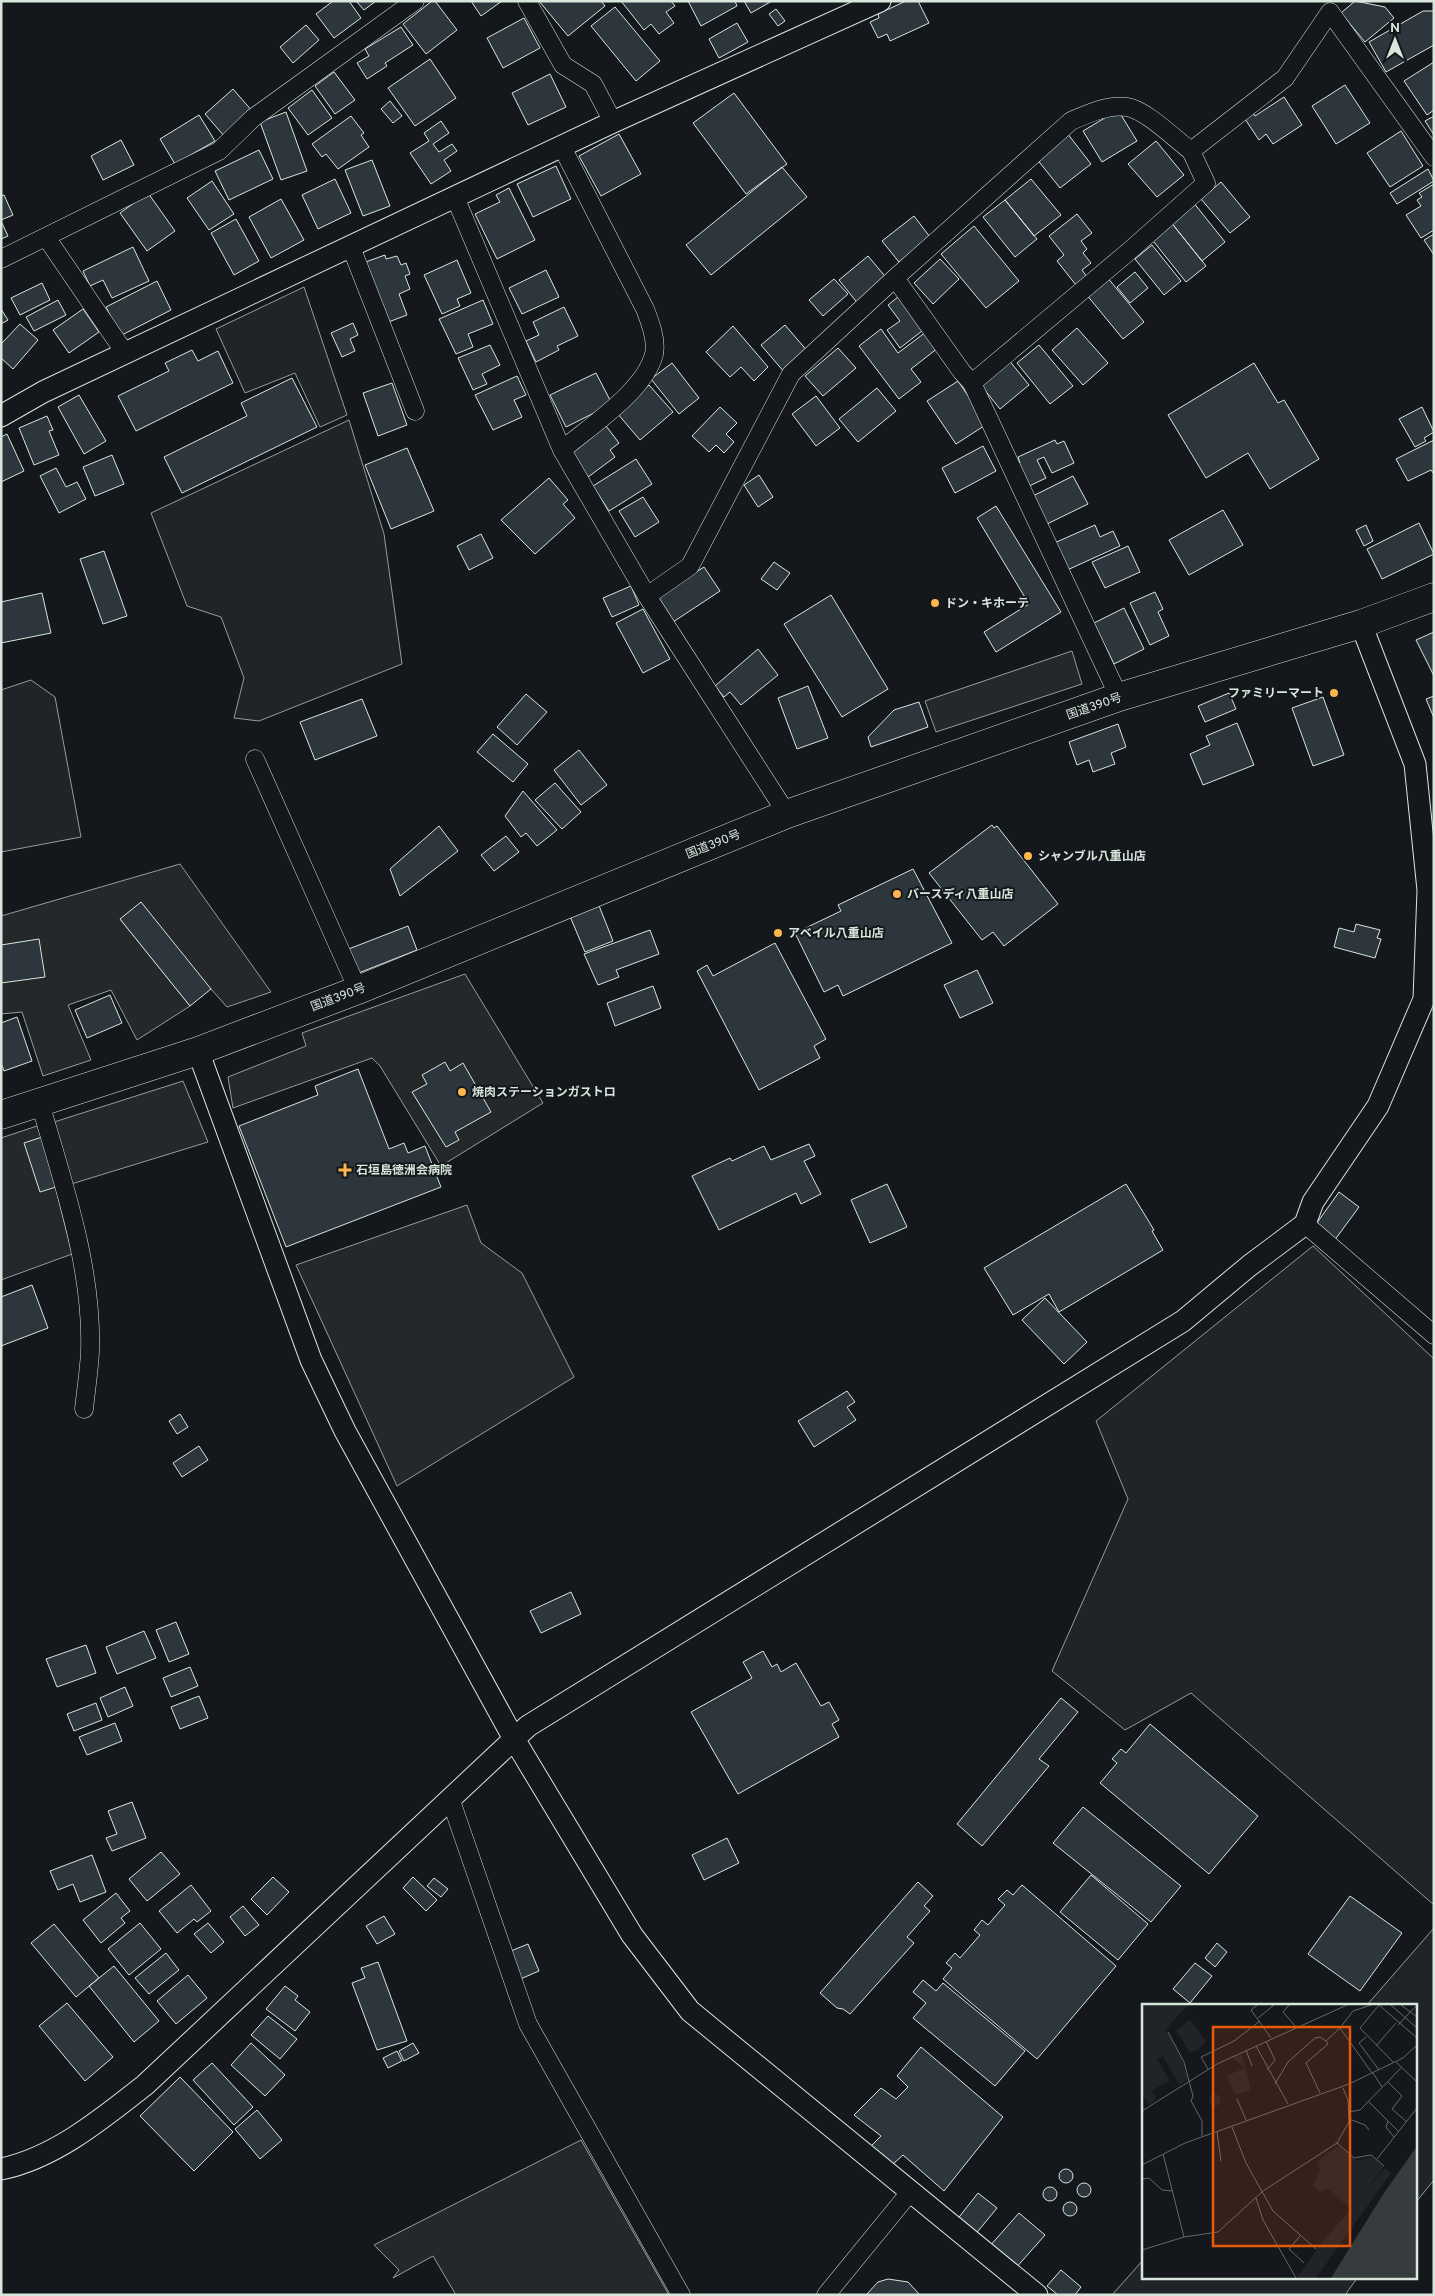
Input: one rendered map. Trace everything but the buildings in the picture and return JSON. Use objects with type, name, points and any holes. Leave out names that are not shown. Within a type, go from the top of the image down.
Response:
[{"type":"highway","name":"国道390号","points":[[1,1115],[198,1051],[358,990],[787,814],[1119,697],[1361,624],[1434,597]]},
{"type":"street","points":[[1,259],[219,151],[253,118],[415,1]]},
{"type":"street","points":[[527,1],[563,65],[592,84],[613,122]]},
{"type":"street","points":[[1,416],[43,392],[124,353],[613,122],[872,3]]},
{"type":"street","points":[[1191,151],[1285,78],[1334,7],[1434,157]]},
{"type":"street","points":[[647,596],[690,566],[791,374],[1071,121],[1092,112],[1111,107],[1127,107],[1138,111],[1191,151],[1206,183],[1127,253],[972,383]]},
{"type":"street","points":[[562,147],[645,309],[651,325],[654,352],[646,374],[620,402],[562,450]]},
{"type":"street","points":[[455,197],[562,450],[647,596],[787,814]]},
{"type":"street","points":[[46,237],[124,353]]},
{"type":"street","points":[[351,247],[415,411]]},
{"type":"street","points":[[896,278],[962,372],[972,383],[1119,697]]},
{"type":"street","points":[[1,2169],[51,2150],[110,2112],[145,2085],[528,1726],[1183,1321],[1249,1266],[1305,1224],[1313,1202],[1378,1106],[1424,998],[1429,973],[1431,890],[1415,764],[1361,624]]},
{"type":"street","points":[[255,759],[358,990]]},
{"type":"street","points":[[198,1051],[311,1360],[345,1431],[514,1739],[632,1934],[690,2011],[1037,2295]]},
{"type":"street","points":[[40,1103],[76,1238],[86,1294],[90,1351],[84,1409]]},
{"type":"street","points":[[1305,1224],[1434,1335]]},
{"type":"street","points":[[450,1798],[528,2024],[681,2295]]},
{"type":"street","points":[[826,2295],[911,2191]]},
{"type":"shaded area","points":[[304,287],[347,415],[320,427],[295,373],[245,393],[216,329]]},
{"type":"shaded area","points":[[349,420],[384,534],[402,664],[259,721],[234,718],[244,678],[221,617],[187,606],[151,513]]},
{"type":"shaded area","points":[[1072,651],[1082,684],[936,732],[925,701]]},
{"type":"shaded area","points":[[31,680],[55,697],[81,837],[1,852],[1,690]]},
{"type":"shaded area","points":[[180,864],[271,992],[227,1007],[211,989],[120,919],[190,1006],[137,1040],[111,990],[68,1005],[91,1060],[43,1076],[22,1012],[1,1014],[1,916]]},
{"type":"shaded area","points":[[465,974],[543,1103],[441,1166],[380,1066],[372,1058],[233,1108],[228,1077],[306,1046],[302,1033]]},
{"type":"shaded area","points":[[183,1081],[208,1142],[68,1185],[51,1123]]},
{"type":"shaded area","points":[[40,1125],[72,1254],[1,1280],[1,1138]]},
{"type":"shaded area","points":[[467,1205],[481,1243],[522,1273],[574,1377],[397,1486],[296,1265]]},
{"type":"shaded area","points":[[1313,1246],[1434,1359],[1434,1905],[1191,1693],[1125,1730],[1052,1671],[1128,1499],[1096,1421]]},
{"type":"shaded area","points":[[1434,1928],[1434,2180],[1418,2200],[1418,2004],[1368,2004]]},
{"type":"shaded area","points":[[581,2140],[669,2295],[456,2295],[433,2256],[393,2278],[399,2270],[374,2245]]},
{"type":"shaded area","points":[[1142,2261],[1142,2278],[1357,2278],[1345,2295],[1112,2295]]},
{"type":"place","name":"ドン・キホーテ","points":[[935,603]]},
{"type":"place","name":"ファミリーマート","points":[[1334,693]]},
{"type":"place","name":"シャンブル八重山店","points":[[1028,856]]},
{"type":"place","name":"バースディ八重山店","points":[[897,894]]},
{"type":"place","name":"アベイル八重山店","points":[[778,933]]},
{"type":"place","name":"焼肉ステーションガストロ","points":[[462,1092]]},
{"type":"place","name":"石垣島徳洲会病院","points":[[345,1170]]}]
